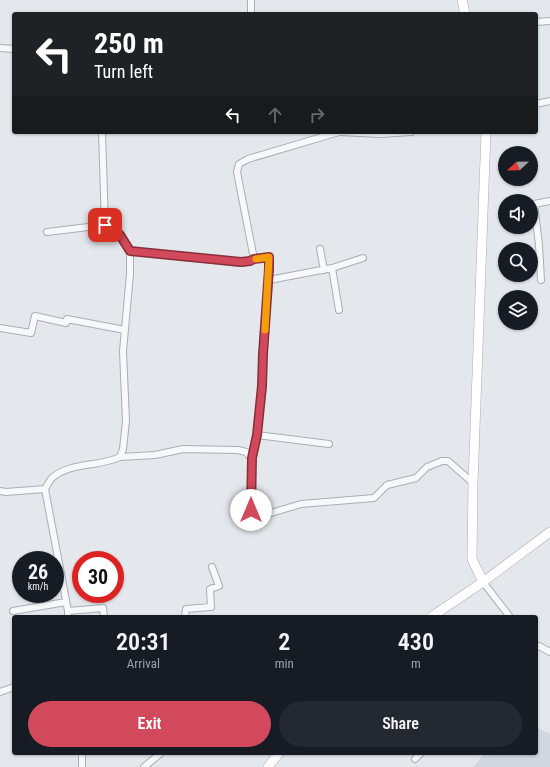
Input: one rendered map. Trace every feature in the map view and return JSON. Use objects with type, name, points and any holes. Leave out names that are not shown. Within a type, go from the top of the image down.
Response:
[{"type":"street","points":[[251,0],[251,12]]},
{"type":"street","points":[[462,0],[464,12]]},
{"type":"street","points":[[538,22],[550,21]]},
{"type":"street","points":[[0,48],[12,49]]},
{"type":"street","points":[[538,104],[550,101]]},
{"type":"street","points":[[102,134],[105,225]]},
{"type":"street","points":[[254,259],[237,172],[239,164],[248,159],[333,134]]},
{"type":"street","points":[[486,134],[473,483],[472,559],[483,582],[508,615]]},
{"type":"street","points":[[541,280],[539,245],[534,204],[550,201]]},
{"type":"street","points":[[47,232],[105,225],[120,235],[130,251],[130,274],[123,351],[126,420],[123,449],[120,457]]},
{"type":"street","points":[[320,249],[324,270]]},
{"type":"street","points":[[130,251],[241,262],[269,257],[262,386],[257,435],[252,458],[251,510],[254,516],[261,516],[301,504],[374,498],[387,485],[416,478],[427,467],[442,461],[448,461],[473,483]]},
{"type":"street","points":[[268,280],[324,270],[363,258]]},
{"type":"street","points":[[332,268],[339,310]]},
{"type":"street","points":[[0,328],[31,332],[35,316],[66,323],[67,319],[125,330]]},
{"type":"street","points":[[257,435],[328,444]]},
{"type":"street","points":[[104,615],[103,608],[68,614],[45,489],[52,478],[67,469],[111,461],[120,457],[155,455],[183,449],[238,450],[246,452],[252,458]]},
{"type":"street","points":[[0,491],[6,492],[45,489]]},
{"type":"street","points":[[434,615],[483,582],[550,532]]},
{"type":"street","points":[[185,615],[186,609],[211,606],[210,589],[219,586],[212,567]]},
{"type":"street","points":[[13,611],[66,602]]},
{"type":"street","points":[[538,647],[550,652]]},
{"type":"street","points":[[0,692],[12,688]]},
{"type":"street","points":[[82,755],[82,767]]},
{"type":"street","points":[[144,767],[159,755]]},
{"type":"street","points":[[268,767],[277,755]]},
{"type":"street","points":[[415,759],[418,755]]},
{"type":"shaded area","points":[[538,728],[550,734],[550,767],[473,767],[483,755],[538,755]]},
{"type":"slow traffic","points":[[256,259],[269,257],[265,330]]},
{"type":"route","points":[[105,225],[120,235],[130,251],[241,262],[269,257],[262,386],[257,435],[252,458],[251,510]]}]
